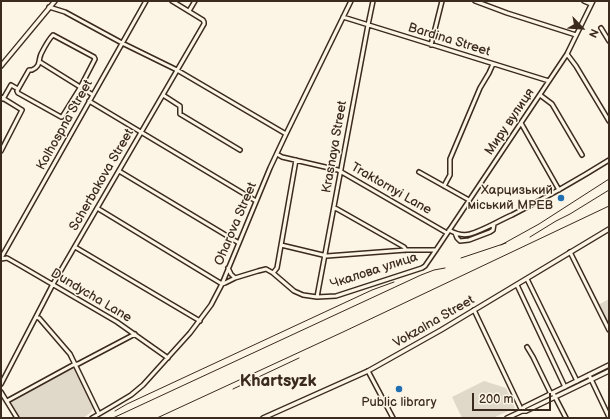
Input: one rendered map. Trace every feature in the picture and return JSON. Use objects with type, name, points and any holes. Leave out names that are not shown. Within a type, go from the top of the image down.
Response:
[{"type":"main road","points":[[1,66],[55,1]]},
{"type":"main road","name":"Vokzalna Street","points":[[263,418],[272,416],[368,371],[441,330],[609,229]]},
{"type":"main road","points":[[522,411],[524,407],[609,365]]},
{"type":"main road","points":[[507,418],[522,411],[526,411],[609,371]]},
{"type":"street","name":"Kolhospna Street","points":[[1,258],[146,1]]},
{"type":"street","name":"Scherbakova Street","points":[[1,384],[54,284],[204,22],[172,1]]},
{"type":"street","points":[[189,11],[195,1]]},
{"type":"street","name":"Oharova Street","points":[[92,418],[131,395],[143,385],[200,321],[211,305],[222,284],[256,201],[286,134],[351,1]]},
{"type":"street","name":"Krasnaya Street","points":[[317,297],[373,1]]},
{"type":"street","points":[[431,45],[442,1]]},
{"type":"street","points":[[475,1],[576,35]]},
{"type":"street","points":[[584,1],[592,2]]},
{"type":"street","name":"Миру вулиця","points":[[436,250],[567,54],[592,2]]},
{"type":"street","points":[[49,7],[65,12],[176,70],[286,134]]},
{"type":"street","name":"Bardina Street","points":[[343,18],[549,81]]},
{"type":"street","points":[[601,28],[609,41]]},
{"type":"street","points":[[1,151],[22,110],[2,98],[11,85],[18,89],[18,93],[62,117],[80,88],[95,59],[94,57],[53,34],[41,54],[40,62],[36,69],[29,70],[18,89]]},
{"type":"street","points":[[567,54],[576,66],[609,121]]},
{"type":"street","points":[[40,62],[93,95]]},
{"type":"street","points":[[444,186],[450,175],[450,159],[480,88],[493,64]]},
{"type":"street","points":[[163,95],[180,106],[180,114],[240,150]]},
{"type":"street","points":[[540,95],[552,104],[582,155]]},
{"type":"street","points":[[89,101],[256,201]]},
{"type":"street","points":[[521,123],[559,190]]},
{"type":"street","name":"Traktornyi Lane","points":[[277,154],[282,157],[341,171],[447,233]]},
{"type":"street","points":[[97,208],[222,284],[235,278],[258,271],[266,270],[273,273],[276,268],[281,245],[296,160]]},
{"type":"street","points":[[449,230],[459,234],[469,234],[494,224],[559,190],[609,160]]},
{"type":"street","points":[[119,171],[239,243]]},
{"type":"street","points":[[419,172],[469,200]]},
{"type":"street","points":[[334,208],[404,247],[406,250]]},
{"type":"street","points":[[455,233],[460,241],[470,240],[493,230],[494,224]]},
{"type":"street","points":[[281,245],[325,256],[406,250],[436,250]]},
{"type":"street","points":[[75,247],[200,321]]},
{"type":"street","name":"Чкалова улица","points":[[273,273],[294,291],[303,295],[317,297],[336,296],[417,270],[425,266],[436,250]]},
{"type":"street","points":[[570,252],[609,330]]},
{"type":"street","name":"Dundycha Lane","points":[[1,258],[7,258],[54,284],[117,322],[168,358]]},
{"type":"street","points":[[228,268],[235,278]]},
{"type":"street","points":[[527,279],[577,381]]},
{"type":"street","points":[[517,285],[565,387]]},
{"type":"street","points":[[474,310],[522,411]]},
{"type":"street","points":[[36,317],[39,318],[70,354],[99,414]]},
{"type":"street","points":[[7,401],[73,365],[78,364],[135,334]]},
{"type":"street","points":[[527,347],[534,357],[566,418]]},
{"type":"street","points":[[368,371],[392,418]]},
{"type":"street","points":[[589,375],[609,417]]},
{"type":"street","points":[[1,392],[17,418]]},
{"type":"shaded area","points":[[609,299],[609,326],[598,305]]},
{"type":"shaded area","points":[[74,368],[76,369],[94,406],[93,410],[83,418],[19,418],[10,404],[12,400]]},
{"type":"shaded area","points":[[484,381],[506,388],[515,408],[493,418],[462,418],[452,397]]},
{"type":"railway","points":[[501,245],[539,224],[609,179]]},
{"type":"railway","points":[[530,237],[609,190]]},
{"type":"railway","points":[[157,418],[609,206]]},
{"type":"railway","points":[[461,258],[506,243]]},
{"type":"railway","points":[[113,418],[421,275],[445,268]]},
{"type":"railway","points":[[115,411],[127,404],[372,290],[394,282]]},
{"type":"railway","points":[[233,389],[299,358]]},
{"type":"place","name":"Харцизький міський МРЕВ","points":[[561,198]]},
{"type":"place","name":"Public library","points":[[399,389]]},
{"type":"district","name":"Khartsyzk","points":[[278,382]]}]
